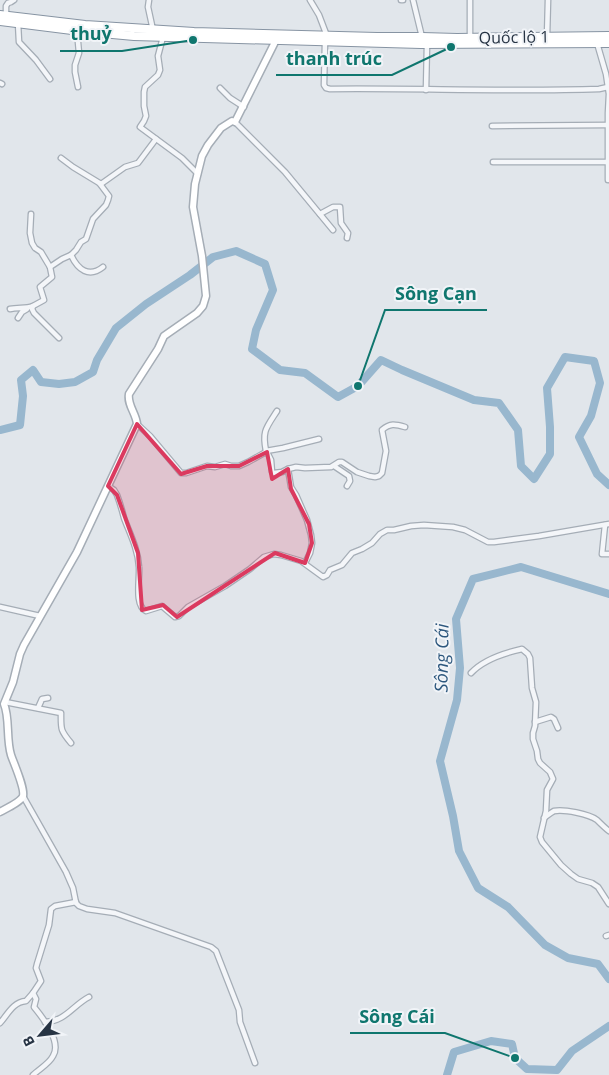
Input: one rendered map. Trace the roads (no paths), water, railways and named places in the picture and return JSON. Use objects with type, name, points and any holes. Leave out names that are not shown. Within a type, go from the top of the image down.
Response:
[{"type":"highway","name":"Quốc lộ 1","points":[[2,17],[18,23],[134,36],[276,40],[377,37],[609,36]]},
{"type":"highway","name":"Quốc lộ 1","points":[[2,17],[153,30],[427,44],[609,43]]},
{"type":"street","points":[[2,17],[8,3],[14,0]]},
{"type":"street","points":[[149,0],[148,7],[153,30]]},
{"type":"street","points":[[310,0],[319,15],[326,39],[324,85],[326,88],[582,90],[608,87]]},
{"type":"street","points":[[412,0],[422,37]]},
{"type":"street","points":[[470,0],[470,38]]},
{"type":"street","points":[[548,0],[548,37]]},
{"type":"street","points":[[18,23],[19,42],[50,79]]},
{"type":"street","points":[[77,31],[79,53],[74,72],[78,87]]},
{"type":"street","points":[[164,36],[158,56],[160,70],[158,75],[145,87],[144,106],[146,116],[140,127],[182,158],[198,174]]},
{"type":"street","points":[[236,122],[276,40]]},
{"type":"street","points":[[597,43],[608,87],[608,180]]},
{"type":"street","points":[[426,90],[427,44]]},
{"type":"street","points":[[220,88],[230,98],[244,107]]},
{"type":"street","points":[[319,439],[266,451],[239,466],[224,464],[215,467],[207,466],[181,473],[150,436],[137,424],[135,414],[128,400],[129,394],[158,349],[164,336],[197,314],[203,306],[206,296],[205,281],[193,199],[202,156],[212,138],[228,122],[236,122],[285,172],[333,230]]},
{"type":"street","points":[[492,126],[608,124]]},
{"type":"street","points":[[100,184],[125,167],[138,163],[156,139]]},
{"type":"street","points":[[50,266],[62,258],[71,255],[81,242],[86,239],[93,219],[106,205],[108,200],[108,196],[100,184],[61,158]]},
{"type":"street","points":[[493,162],[608,162]]},
{"type":"street","points":[[320,214],[333,207],[340,207],[341,222],[348,233],[347,238]]},
{"type":"street","points":[[18,318],[22,312],[44,300],[40,287],[52,277],[50,266],[41,252],[32,243],[31,214]]},
{"type":"street","points":[[71,255],[76,264],[88,273],[103,267]]},
{"type":"street","points":[[33,306],[34,313],[59,338]]},
{"type":"street","points":[[10,309],[27,309]]},
{"type":"street","points":[[277,411],[264,434],[266,451],[269,456],[272,472],[274,473],[296,467],[334,466],[342,462],[357,472],[373,477],[379,476],[382,473],[386,451],[382,430],[391,424],[404,427]]},
{"type":"street","points":[[3,703],[13,682],[24,645],[77,552],[137,424]]},
{"type":"street","points":[[334,466],[349,476],[350,481],[347,486]]},
{"type":"street","points":[[288,469],[290,487],[296,494],[310,530],[312,543],[305,563]]},
{"type":"street","points":[[108,486],[117,495],[138,553],[138,592],[141,607],[146,611],[162,606],[173,617],[177,617],[188,607],[225,586],[264,557],[281,554],[305,563],[325,577],[330,570],[342,565],[352,553],[372,543],[387,530],[411,526],[454,527],[488,542],[494,542],[607,524],[602,554],[609,554]]},
{"type":"street","points":[[0,607],[40,616]]},
{"type":"street","points":[[471,673],[486,661],[503,654],[520,649],[523,649],[528,654],[531,662],[532,688],[536,702],[533,737],[538,759],[550,772],[553,779],[547,790],[540,837],[544,846],[571,874],[598,887],[609,904]]},
{"type":"street","points":[[38,708],[42,699],[48,698]]},
{"type":"street","points":[[3,703],[61,712],[62,730],[64,736],[71,743]]},
{"type":"street","points":[[3,703],[7,711],[8,743],[23,796],[66,872],[78,905],[81,908],[122,915],[214,949],[240,1010],[240,1022],[255,1063]]},
{"type":"street","points":[[535,722],[551,717],[558,728]]},
{"type":"street","points":[[0,812],[21,800],[23,796]]},
{"type":"street","points":[[544,818],[557,811],[588,815],[609,831]]},
{"type":"street","points":[[0,1023],[14,1004],[26,1001],[41,981],[36,968],[49,925],[51,909],[56,906],[76,902]]},
{"type":"street","points":[[33,992],[36,999],[34,1007],[45,1022],[56,1044],[55,1052],[49,1061],[33,1075]]},
{"type":"street","points":[[45,1022],[55,1022],[89,997]]},
{"type":"waterway","points":[[0,430],[20,425],[23,396],[21,380],[33,370],[41,382],[59,384],[75,382],[93,372],[97,360],[116,328],[146,304],[190,275],[213,257],[236,251],[265,264],[273,290],[256,330],[252,349],[280,370],[305,373],[338,397],[358,386],[381,360],[474,400],[499,403],[518,430],[521,466],[534,479],[550,454],[547,388],[565,357],[594,361],[600,383],[591,416],[579,437],[597,474],[609,485]]},
{"type":"waterway","name":"Sông Cái","points":[[609,594],[521,567],[473,579],[456,619],[460,668],[457,700],[440,761],[459,851],[478,888],[508,907],[545,945],[568,958],[598,964],[609,979]]},
{"type":"waterway","name":"Sông Cái","points":[[447,1075],[454,1052],[491,1041],[512,1044],[515,1058],[527,1069],[557,1070],[572,1051],[609,1026]]},
{"type":"place","name":"thuỷ","points":[[193,40]]},
{"type":"place","name":"thanh trúc","points":[[451,47]]},
{"type":"place","name":"Sông Cạn","points":[[358,386]]},
{"type":"place","name":"Sông Cái","points":[[515,1058]]}]
